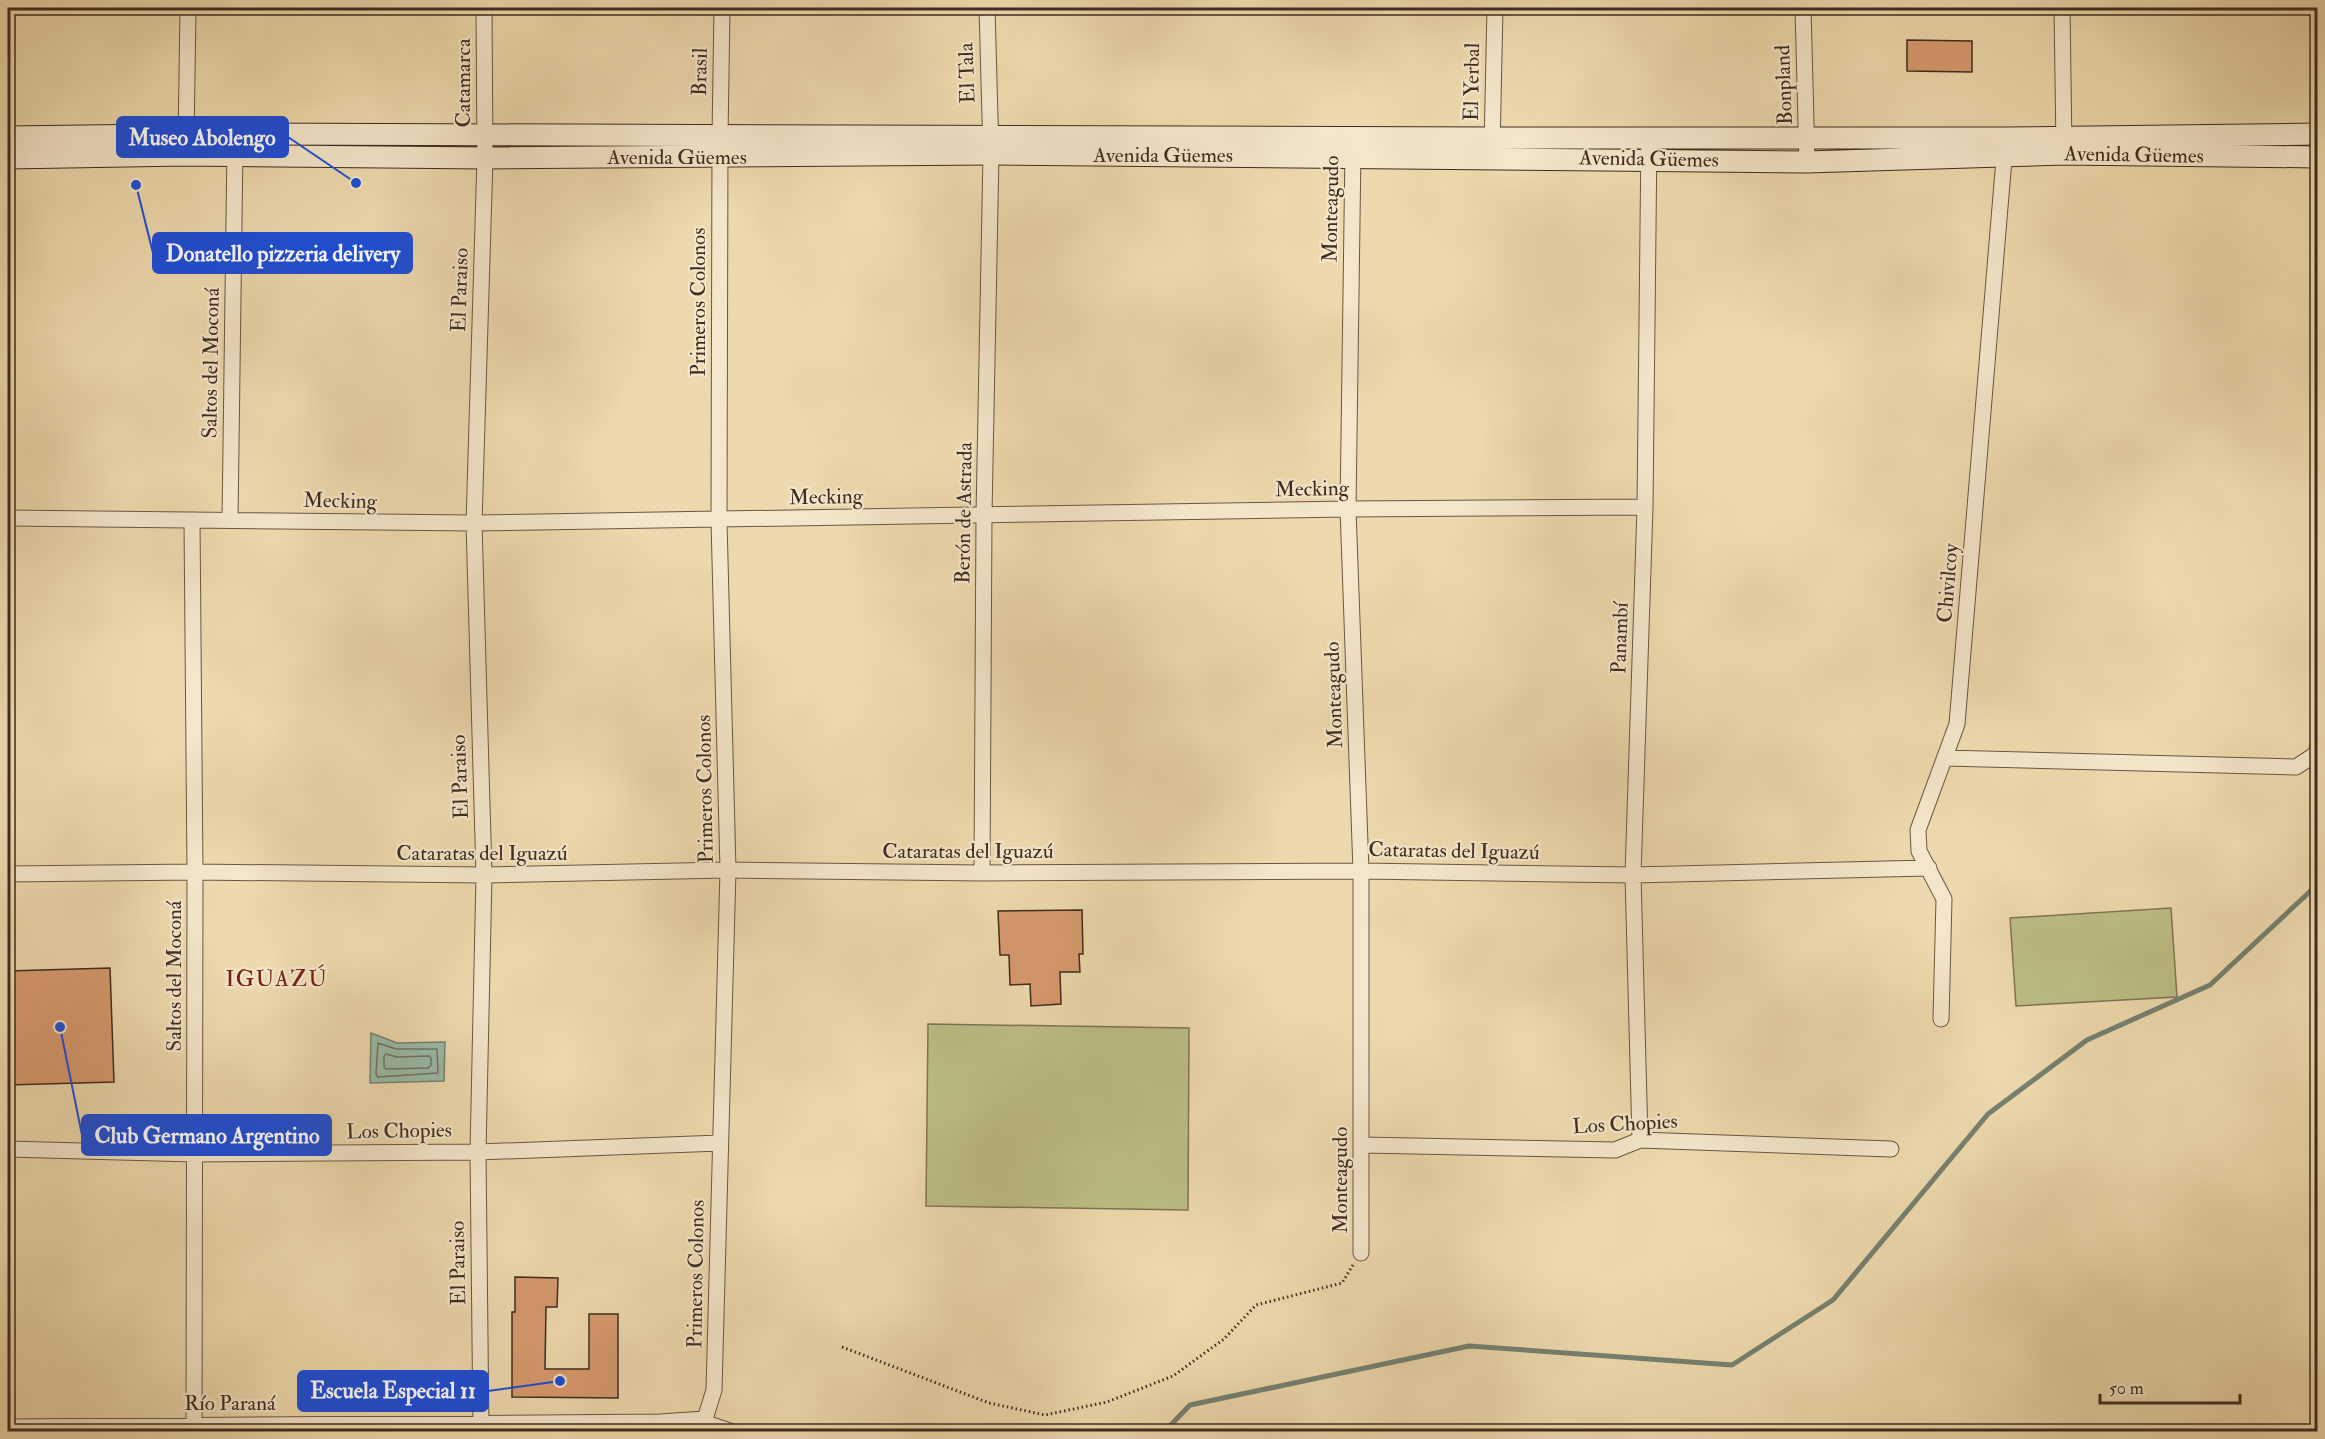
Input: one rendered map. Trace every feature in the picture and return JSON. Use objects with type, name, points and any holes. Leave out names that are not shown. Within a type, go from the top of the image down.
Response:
[{"type":"main road","name":"Avenida Güemes","points":[[8,158],[186,145],[235,134],[484,135],[720,147]]},
{"type":"main road","name":"Avenida Güemes","points":[[1492,148],[1649,137],[1807,138],[2006,146],[2318,134]]},
{"type":"main road","name":"Avenida Güemes","points":[[8,137],[186,145],[234,157],[485,158],[720,147],[1353,146],[1492,148],[1649,159],[1807,162],[2006,146]]},
{"type":"main road","name":"Avenida Güemes","points":[[2064,145],[2318,157]]},
{"type":"street","points":[[186,145],[188,8]]},
{"type":"street","name":"Catamarca","points":[[484,8],[485,158]]},
{"type":"street","name":"Brasil","points":[[720,147],[722,8]]},
{"type":"street","name":"El Tala","points":[[987,8],[990,146]]},
{"type":"street","name":"El Yerbal","points":[[1492,148],[1495,8]]},
{"type":"street","name":"Bonpland","points":[[1803,8],[1807,162]]},
{"type":"street","points":[[2062,8],[2064,145]]},
{"type":"street","name":"Saltos del Moconá","points":[[230,520],[235,134]]},
{"type":"street","name":"Panambí","points":[[1640,1140],[1633,875],[1645,507],[1649,137]]},
{"type":"street","name":"Berón de Astrada","points":[[982,873],[984,515],[990,146]]},
{"type":"street","name":"Monteagudo","points":[[1353,146],[1348,509],[1361,870],[1361,1253]]},
{"type":"street","name":"Chivilcoy","points":[[1941,1019],[1944,899],[1919,851],[1918,830],[1957,724],[2006,146]]},
{"type":"street","name":"Primeros Colonos","points":[[705,1419],[714,1390],[728,870],[719,521],[720,147]]},
{"type":"street","name":"El Paraiso","points":[[481,1427],[478,1152],[484,875],[474,523],[485,158]]},
{"type":"street","name":"Mecking","points":[[8,518],[474,523],[719,521],[1348,509],[1645,507]]},
{"type":"street","name":"Saltos del Moconá","points":[[192,520],[195,872],[194,1428]]},
{"type":"street","points":[[1945,758],[2296,767],[2316,754],[2318,745]]},
{"type":"street","name":"Cataratas del Iguazú","points":[[8,874],[195,872],[484,875],[728,870],[982,873],[1361,870],[1633,875],[1929,868]]},
{"type":"street","name":"Los Chopies","points":[[1362,1145],[1615,1150],[1640,1140],[1891,1149]]},
{"type":"street","name":"Los Chopies","points":[[8,1149],[194,1154],[478,1152],[720,1143]]},
{"type":"street","name":"Río Paraná","points":[[8,1427],[567,1427],[705,1419]]},
{"type":"lane","points":[[705,1419],[744,1431]]},
{"type":"path","points":[[842,1347],[989,1403],[1045,1415],[1107,1402],[1173,1376],[1224,1339],[1256,1305],[1342,1282],[1361,1253]]},
{"type":"green space","points":[[2171,908],[2177,997],[2016,1006],[2010,918]]},
{"type":"green space","points":[[928,1024],[1189,1028],[1188,1210],[926,1206]]},
{"type":"water","points":[[371,1033],[397,1043],[445,1042],[444,1081],[370,1083]]},
{"type":"building","points":[[1907,40],[1972,41],[1972,72],[1907,71]]},
{"type":"building","points":[[1082,910],[1083,954],[1079,954],[1080,972],[1060,972],[1061,1004],[1031,1006],[1030,984],[1010,985],[1009,955],[1000,955],[998,911]]},
{"type":"building","points":[[110,968],[114,1082],[8,1085],[8,971]]},
{"type":"building","points":[[515,1277],[558,1278],[557,1307],[546,1307],[545,1369],[589,1369],[589,1314],[618,1314],[618,1398],[512,1397],[512,1312],[515,1312]]},
{"type":"waterway","points":[[1164,1432],[1190,1405],[1469,1346],[1732,1365],[1833,1300],[1988,1114],[2087,1040],[2210,985],[2318,884]]},
{"type":"place","name":"Museo Abolengo","points":[[356,183]]},
{"type":"place","name":"Donatello pizzeria delivery","points":[[136,185]]},
{"type":"place","name":"Club Germano Argentino","points":[[60,1027]]},
{"type":"place","name":"Escuela Especial 11","points":[[560,1381]]},
{"type":"district","name":"IGUAZÚ","points":[[277,979]]}]
